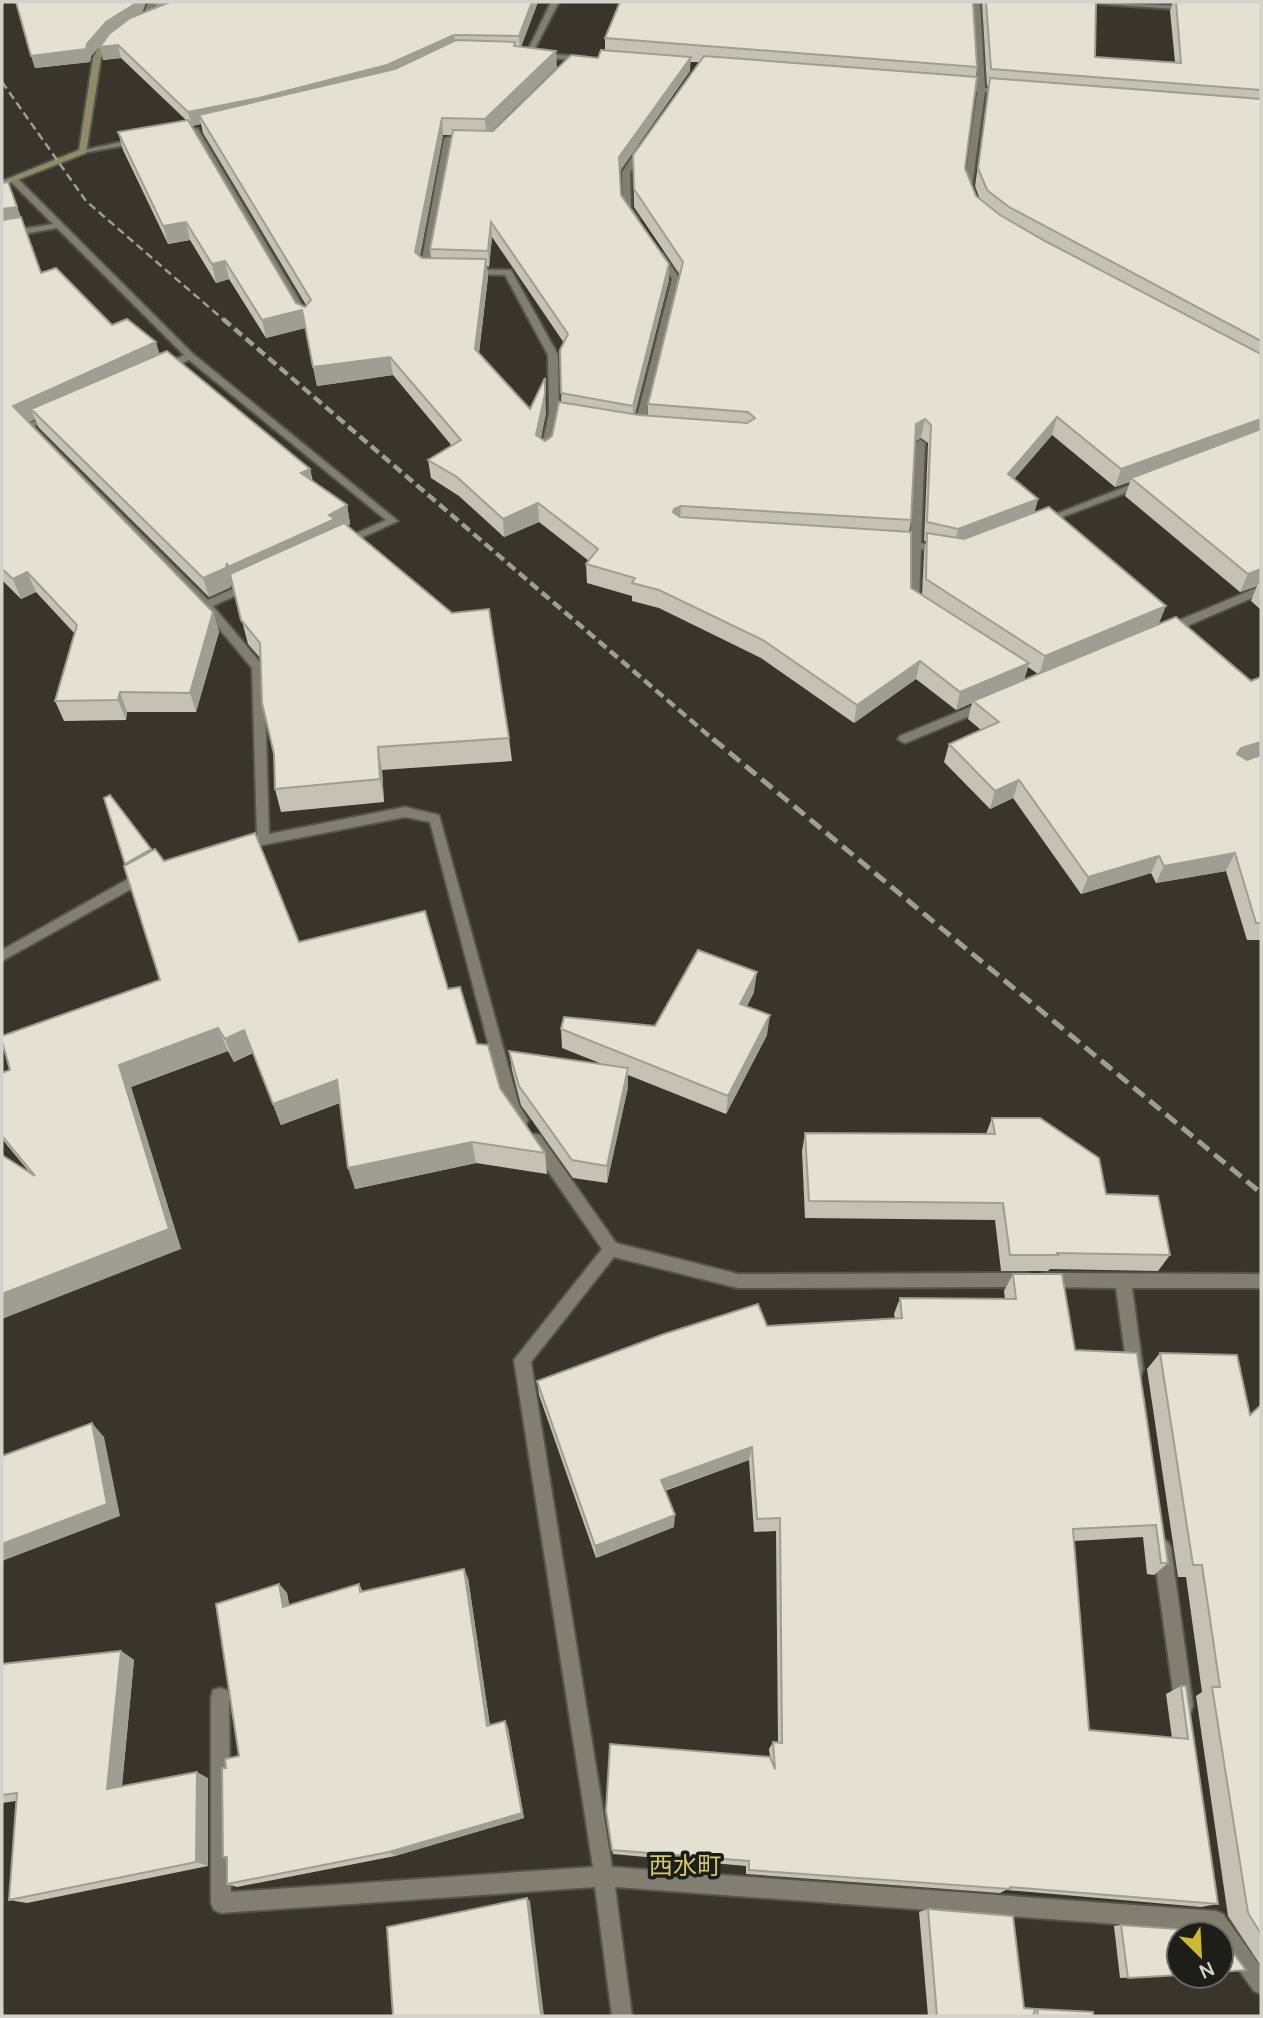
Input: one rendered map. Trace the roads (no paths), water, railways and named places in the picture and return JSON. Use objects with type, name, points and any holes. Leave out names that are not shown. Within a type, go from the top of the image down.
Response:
[{"type":"main road","points":[[137,23],[158,13]]},
{"type":"main road","points":[[2,184],[15,181],[83,150],[97,58],[102,48],[118,35]]},
{"type":"street","points":[[147,17],[152,2]]},
{"type":"street","points":[[528,54],[555,2]]},
{"type":"street","points":[[976,2],[981,90],[968,186],[977,210]]},
{"type":"street","points":[[1100,2],[1194,8]]},
{"type":"street","points":[[516,54],[589,59]]},
{"type":"street","points":[[565,68],[575,58]]},
{"type":"street","points":[[954,88],[1021,93]]},
{"type":"street","points":[[181,132],[207,127]]},
{"type":"street","points":[[194,129],[307,320]]},
{"type":"street","points":[[83,150],[144,139]]},
{"type":"street","points":[[438,270],[424,270],[448,139],[475,141]]},
{"type":"street","points":[[641,229],[627,208],[626,172],[648,141]]},
{"type":"street","points":[[15,181],[190,356],[393,521],[206,605]]},
{"type":"street","points":[[2,235],[59,225]]},
{"type":"street","points":[[639,428],[676,279],[655,249]]},
{"type":"street","points":[[452,271],[508,272],[553,355],[554,413],[545,454]]},
{"type":"street","points":[[190,356],[28,426],[206,605],[258,667],[263,839]]},
{"type":"street","points":[[554,413],[566,415]]},
{"type":"street","points":[[627,425],[653,429]]},
{"type":"street","points":[[920,443],[913,601],[936,616]]},
{"type":"street","points":[[1031,525],[1159,477]]},
{"type":"street","points":[[874,542],[916,545],[955,554]]},
{"type":"street","points":[[1149,637],[1261,590]]},
{"type":"street","points":[[904,739],[1001,699]]},
{"type":"street","points":[[223,848],[405,812],[435,818],[512,1108],[611,1249],[738,1281],[1261,1280]]},
{"type":"street","points":[[2,956],[158,867]]},
{"type":"street","points":[[611,1249],[522,1360],[604,1876],[622,2016]]},
{"type":"street","points":[[1122,1280],[1138,1389]]},
{"type":"street","points":[[1158,1526],[1186,1717]]},
{"type":"street","points":[[220,1698],[221,1903],[604,1876],[1215,1915],[1261,1984]]},
{"type":"railway","points":[[2,82],[86,201],[225,321]]},
{"type":"railway","points":[[223,319],[715,741]]},
{"type":"railway","points":[[713,739],[1261,1193]]},
{"type":"district","name":"西水町","points":[[685,1866]]}]
